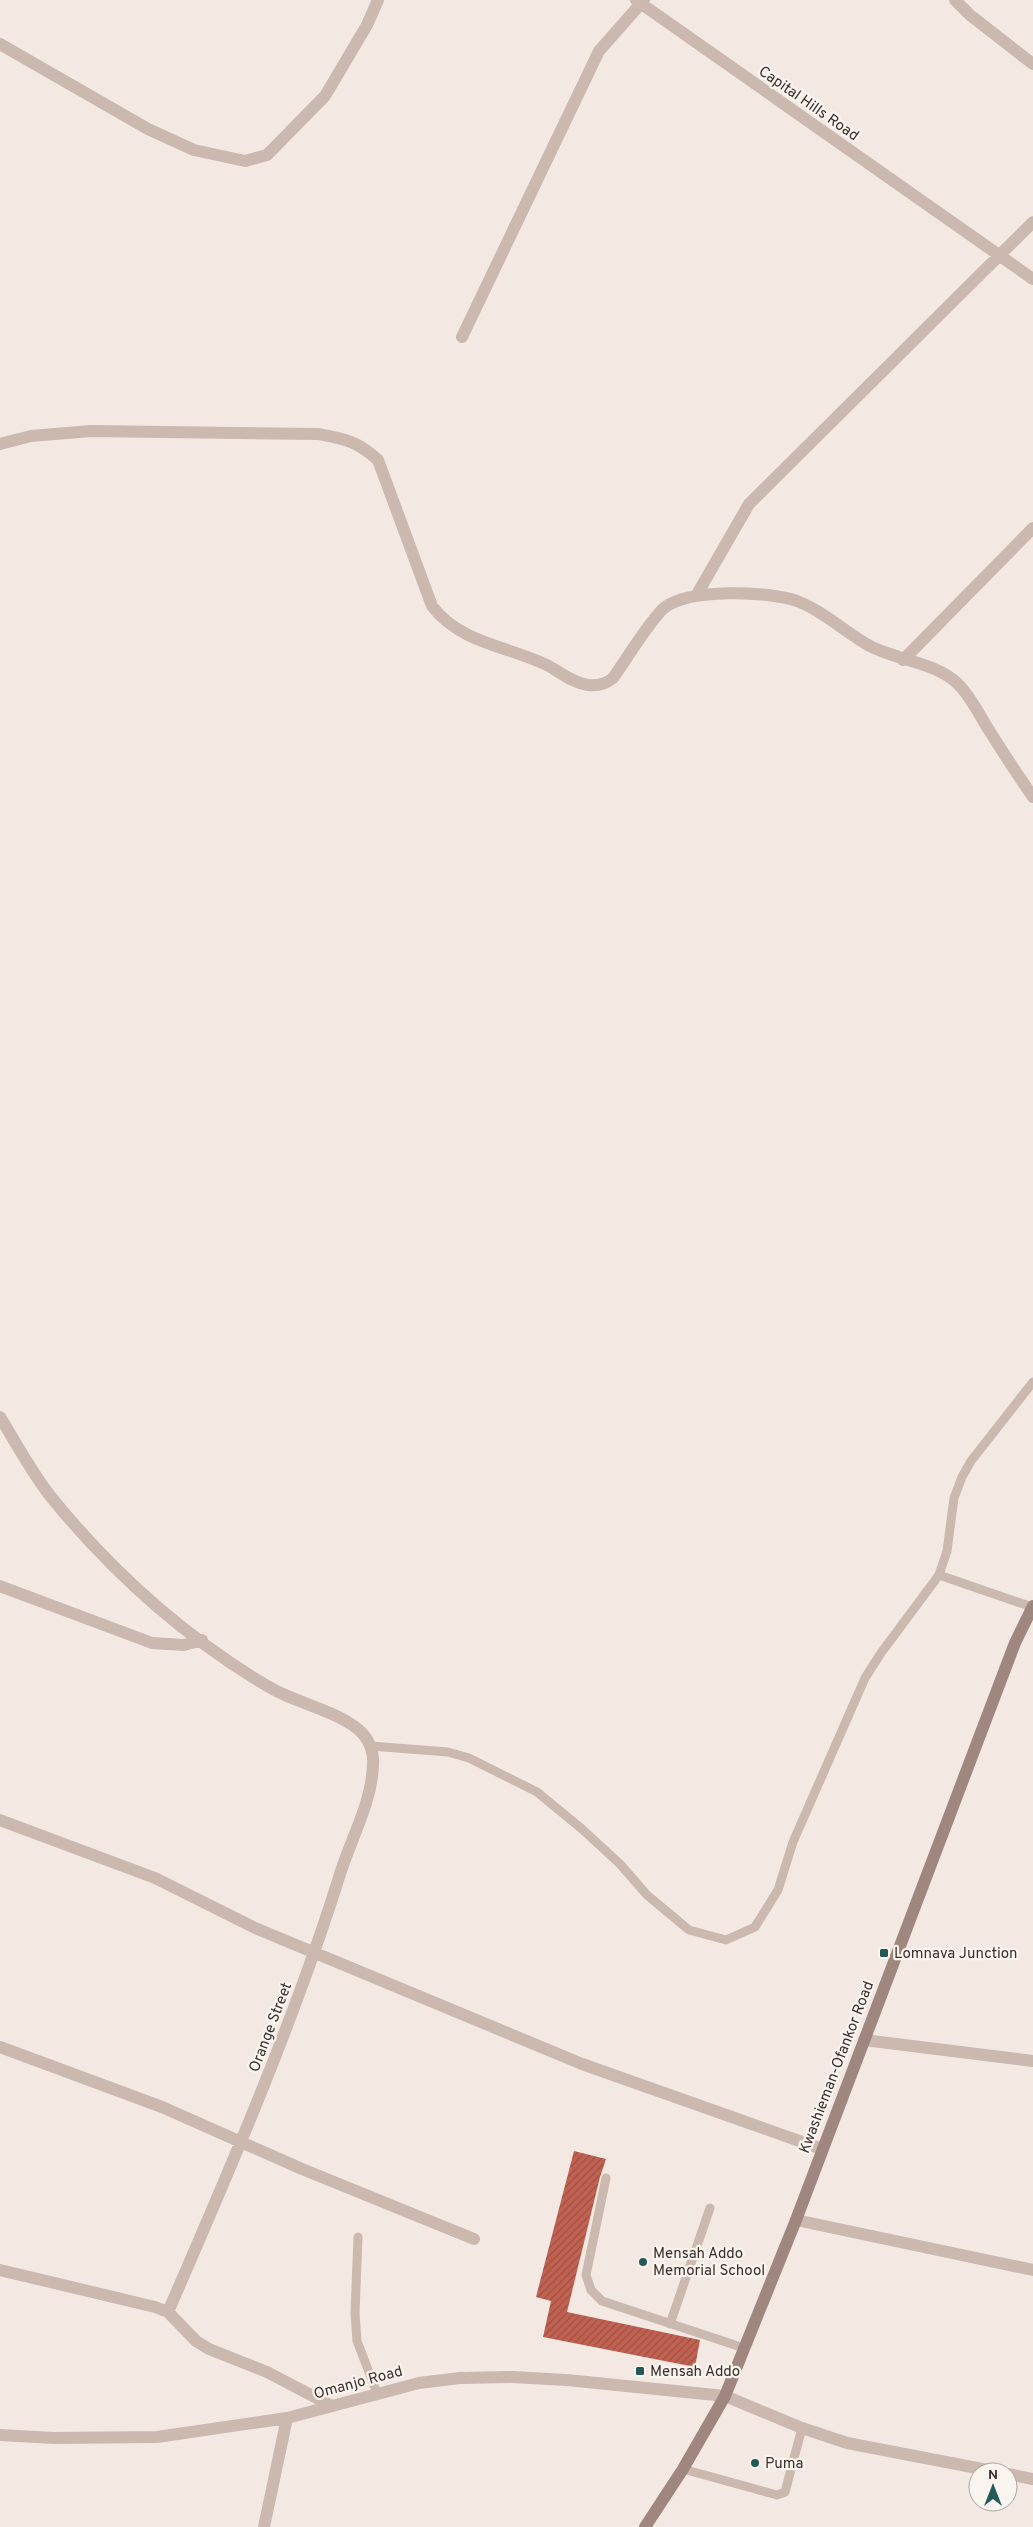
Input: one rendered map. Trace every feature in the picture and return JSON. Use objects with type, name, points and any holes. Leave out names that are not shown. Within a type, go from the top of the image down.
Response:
[{"type":"main road","name":"Kwashieman-Ofankor Road","points":[[645,2527],[683,2470],[725,2396],[796,2220],[1012,1651],[1033,1607]]},
{"type":"street","points":[[0,44],[148,129],[194,150],[245,161],[267,155],[325,96],[367,25],[378,0]]},
{"type":"street","points":[[956,0],[970,15],[1033,64]]},
{"type":"street","points":[[462,337],[599,51],[640,1]]},
{"type":"street","name":"Capital Hills Road","points":[[640,1],[1033,279]]},
{"type":"street","points":[[696,596],[749,504],[1033,222]]},
{"type":"street","points":[[0,444],[39,436],[91,431],[318,434],[343,438],[362,446],[378,460],[432,606],[440,617],[474,639],[546,665],[580,683],[590,686],[608,682],[664,608],[678,599],[696,596],[747,594],[772,596],[797,602],[817,612],[868,645],[902,660],[934,670],[957,683],[1033,796]]},
{"type":"street","points":[[902,660],[1033,528]]},
{"type":"street","points":[[0,1417],[50,1495],[86,1537],[136,1588],[252,1677],[281,1694],[352,1726],[362,1733],[371,1746]]},
{"type":"street","points":[[0,1586],[152,1643],[184,1645],[202,1640]]},
{"type":"street","name":"Orange Street","points":[[168,2312],[242,2142],[316,1952],[372,1779],[374,1762],[371,1746]]},
{"type":"street","points":[[0,1820],[155,1878],[255,1928],[582,2064],[822,2149]]},
{"type":"street","points":[[864,2040],[1033,2061]]},
{"type":"street","points":[[0,2047],[162,2107],[302,2170],[474,2239]]},
{"type":"street","points":[[796,2220],[1033,2270]]},
{"type":"street","points":[[0,2270],[155,2306],[168,2312],[196,2341],[209,2349],[267,2372],[332,2406]]},
{"type":"street","name":"Omanjo Road","points":[[0,2435],[83,2439],[156,2437],[287,2418],[419,2383],[460,2378],[512,2378],[567,2380],[725,2396],[802,2428],[847,2443],[968,2466]]},
{"type":"street","points":[[264,2527],[287,2418]]},
{"type":"street","points":[[1018,2476],[1033,2478]]},
{"type":"lane","points":[[371,1746],[448,1752],[469,1758],[537,1792],[582,1828],[620,1864],[647,1895],[689,1930],[726,1940],[755,1927],[778,1890],[793,1842],[853,1702],[881,1653],[939,1574],[947,1551],[954,1498],[962,1478],[971,1461],[1033,1382]]},
{"type":"lane","points":[[939,1574],[1033,1607]]},
{"type":"lane","points":[[606,2178],[586,2275],[591,2290],[602,2301],[744,2348]]},
{"type":"lane","points":[[670,2324],[710,2208]]},
{"type":"lane","points":[[358,2237],[355,2313],[357,2341],[377,2393]]},
{"type":"lane","points":[[683,2470],[777,2495],[785,2492],[802,2428]]},
{"type":"building","points":[[574,2151],[606,2159],[567,2312],[700,2340],[695,2367],[543,2337],[551,2301],[536,2297]]},
{"type":"place","name":"Lomnava Junction","points":[[884,1953]]},
{"type":"place","name":"Mensah Addo Memorial School","points":[[643,2262]]},
{"type":"place","name":"Mensah Addo","points":[[640,2371]]},
{"type":"place","name":"Puma","points":[[755,2463]]}]
